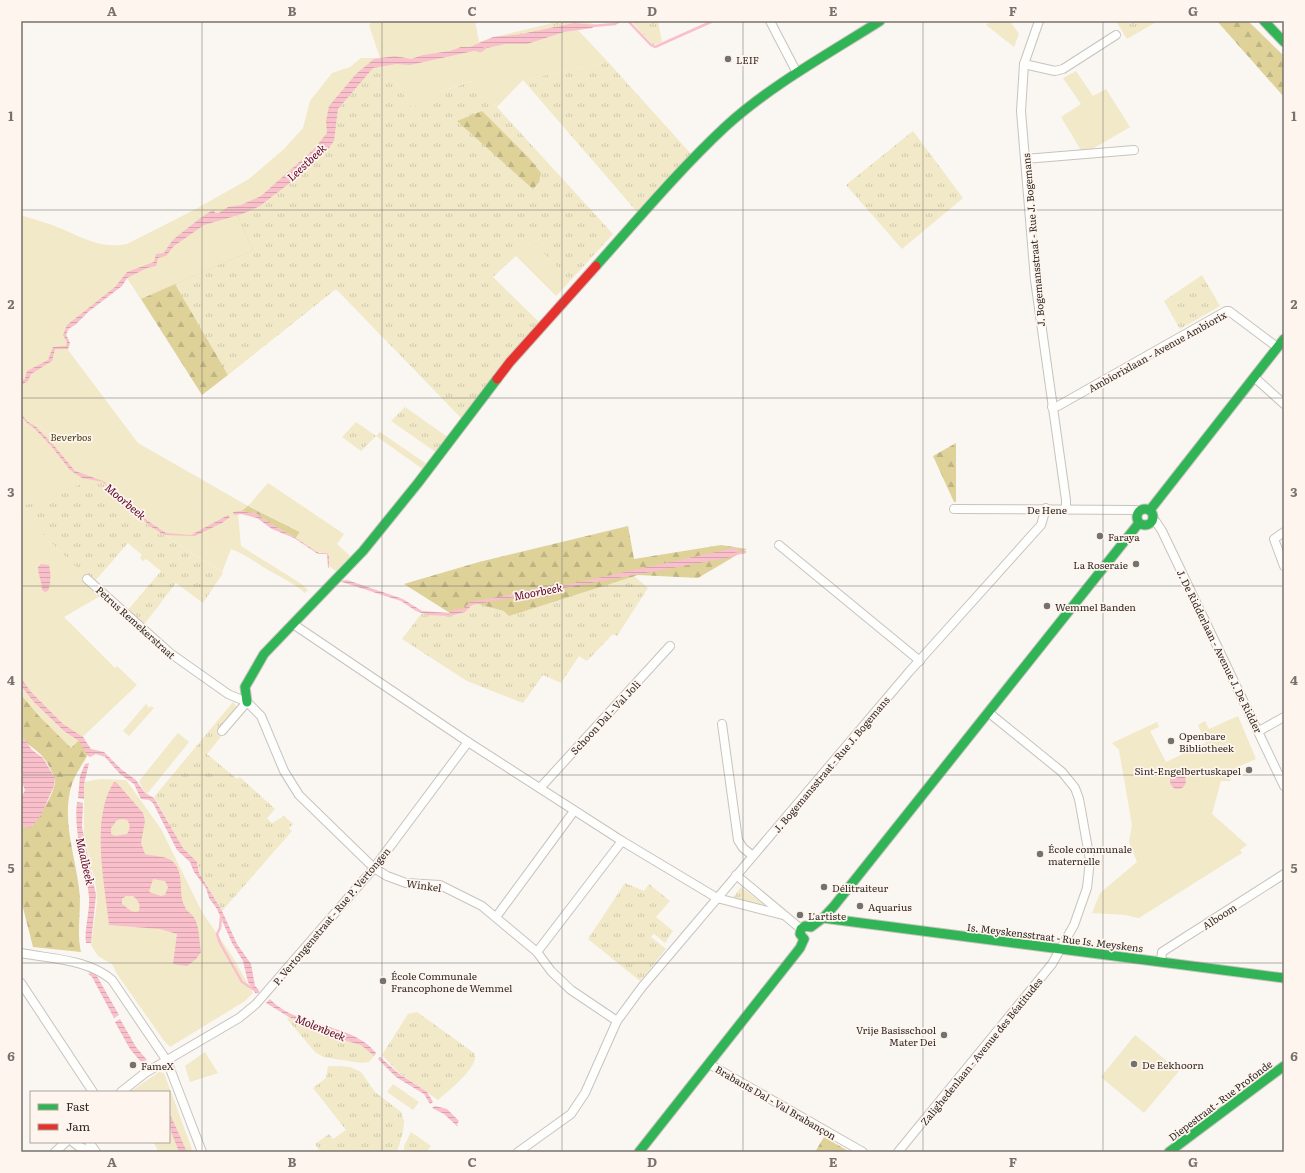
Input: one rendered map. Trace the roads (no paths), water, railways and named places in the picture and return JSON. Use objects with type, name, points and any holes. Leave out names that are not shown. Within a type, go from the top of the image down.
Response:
[{"type":"main road","points":[[247,702],[246,687],[252,673],[264,654],[363,551],[418,483],[510,362],[666,188],[739,115],[765,94],[880,21]]},
{"type":"main road","points":[[1264,21],[1284,42]]},
{"type":"main road","points":[[1150,510],[1284,339]]},
{"type":"main road","points":[[1144,508],[1150,510],[1153,515],[1153,520],[1148,525],[1139,523],[1137,518],[1138,512],[1144,508]]},
{"type":"main road","points":[[804,939],[800,934],[801,929],[807,926],[811,927],[823,918],[1139,523]]},
{"type":"main road","name":"Is. Meyskensstraat - Rue Is. Meyskens","points":[[823,918],[1284,978]]},
{"type":"main road","points":[[804,939],[810,939],[814,935],[811,927]]},
{"type":"main road","points":[[639,1152],[800,948],[804,939]]},
{"type":"main road","name":"Diepestraat - Rue Profonde","points":[[1169,1152],[1284,1066]]},
{"type":"street","points":[[770,21],[797,74]]},
{"type":"street","name":"J. Bogemansstraat - Rue J. Bogemans","points":[[1039,21],[1024,64],[1021,111],[1035,280],[1066,509]]},
{"type":"street","points":[[1024,64],[1055,71],[1063,69],[1116,35]]},
{"type":"street","points":[[1025,158],[1134,150]]},
{"type":"street","name":"Ambiorixlaan - Avenue Ambiorix","points":[[1052,407],[1058,406],[1226,311],[1229,311],[1277,347]]},
{"type":"street","points":[[1254,377],[1284,404]]},
{"type":"street","name":"J. Bogemansstraat - Rue J. Bogemans","points":[[518,1152],[571,1114],[585,1093],[617,1021],[642,987],[920,661],[1041,525],[1046,508]]},
{"type":"street","name":"De Hene","points":[[954,510],[1046,508],[1136,510],[1138,512]]},
{"type":"street","name":"J. De Ridderlaan - Avenue J. De Ridder","points":[[1153,520],[1162,531],[1284,786]]},
{"type":"street","points":[[1284,532],[1274,539],[1284,566]]},
{"type":"street","points":[[779,545],[920,661]]},
{"type":"street","name":"Petrus Remekerstraat","points":[[87,579],[170,654],[228,694],[247,702]]},
{"type":"street","points":[[293,624],[468,742],[574,811],[717,898],[783,915]]},
{"type":"street","name":"Schoon Dal - Val Joli","points":[[540,788],[670,646]]},
{"type":"street","points":[[222,731],[247,702]]},
{"type":"street","name":"Winkel","points":[[247,702],[261,716],[284,772],[299,795],[374,868],[387,876],[406,883],[440,886],[482,906],[537,952],[551,971],[571,990],[617,1021]]},
{"type":"street","name":"Zalighedenlaan - Avenue des Béatitudes","points":[[898,1152],[1052,964],[1062,949],[1082,905],[1090,874],[1090,860],[1077,792],[1069,779],[988,712]]},
{"type":"street","points":[[1259,731],[1284,717]]},
{"type":"street","points":[[722,724],[738,840],[743,848],[753,856]]},
{"type":"street","name":"P. Vertongenstraat - Rue P. Vertongen","points":[[122,1091],[146,1073],[239,1018],[256,1004],[374,868],[468,742]]},
{"type":"street","points":[[496,917],[574,811]]},
{"type":"street","points":[[537,952],[622,841]]},
{"type":"street","name":"Alboom","points":[[1161,962],[1162,952],[1284,874]]},
{"type":"street","points":[[736,875],[801,929]]},
{"type":"street","points":[[21,954],[87,965],[102,971],[112,980],[167,1061],[202,1152]]},
{"type":"street","points":[[21,983],[92,1091]]},
{"type":"street","name":"Brabants Dal - Val Brabançon","points":[[709,1064],[863,1152]]},
{"type":"street","points":[[55,1152],[65,1143]]},
{"type":"street","points":[[74,1143],[92,1152]]},
{"type":"street","points":[[90,1143],[96,1152]]},
{"type":"water","points":[[574,23],[596,25],[592,28],[564,32],[527,44],[505,44],[410,65],[396,64],[373,68],[338,109],[334,141],[326,152],[260,206],[242,214],[204,225],[174,246],[166,256],[158,258],[156,266],[147,268],[127,278],[122,286],[88,312],[75,325],[68,329],[66,335],[70,343],[68,349],[55,349],[52,361],[31,374],[28,381],[21,385],[21,380],[25,379],[27,371],[48,360],[53,347],[66,346],[67,342],[63,335],[67,325],[115,287],[127,272],[154,262],[156,254],[164,253],[173,240],[211,211],[214,210],[215,213],[219,213],[228,207],[241,205],[261,196],[313,150],[327,133],[326,121],[329,106],[356,74],[374,59],[395,56],[411,59],[423,55],[450,51],[461,47],[470,47],[493,37],[521,34]]},
{"type":"water","points":[[21,407],[22,415],[51,442],[75,471],[103,481],[148,521],[166,533],[191,535],[228,515],[230,517],[222,523],[195,536],[164,535],[150,526],[103,482],[82,478],[70,470],[52,447],[21,416]]},
{"type":"water","points":[[241,511],[257,514],[319,553],[327,553],[329,556],[329,567],[328,568],[327,554],[318,554],[294,538],[272,529],[257,518],[241,514],[234,515],[233,512]]},
{"type":"water","points":[[737,548],[739,553],[732,557],[472,605],[465,612],[449,616],[427,615],[416,611],[401,601],[339,581],[347,580],[403,599],[422,611],[449,613],[455,609],[463,609],[470,602],[575,583]]},
{"type":"water","points":[[41,564],[49,565],[50,568],[50,585],[48,591],[45,592],[42,590],[38,570],[38,567]]},
{"type":"water","points":[[21,678],[31,692],[63,724],[83,737],[91,749],[104,752],[122,770],[136,780],[145,793],[154,798],[183,848],[197,862],[199,873],[222,911],[237,944],[251,964],[255,986],[259,990],[256,994],[248,982],[243,961],[232,943],[217,909],[209,898],[206,888],[194,872],[190,862],[177,850],[153,803],[149,800],[141,799],[134,784],[120,774],[105,757],[96,754],[90,757],[88,756],[79,741],[64,731],[34,702],[21,686]]},
{"type":"water","points":[[21,735],[32,750],[43,758],[55,778],[54,786],[41,815],[31,828],[21,826],[21,798],[25,790],[21,780]]},
{"type":"water","points":[[89,763],[84,784],[84,799],[78,798],[80,776],[85,764]]},
{"type":"water","points":[[1175,773],[1181,773],[1186,778],[1184,787],[1181,789],[1175,789],[1170,784],[1170,778]]},
{"type":"water","points":[[114,782],[117,783],[143,813],[145,821],[141,843],[145,854],[169,859],[179,871],[183,901],[187,911],[193,916],[197,924],[201,952],[196,959],[187,966],[173,964],[177,934],[160,929],[109,925],[101,852],[101,832],[107,797]],"holes":[[[117,820],[127,820],[130,825],[127,834],[115,836],[111,834],[111,828]],[[153,879],[165,881],[168,887],[165,895],[161,896],[149,892]],[[126,896],[133,896],[139,902],[139,911],[131,911],[122,904],[122,899]]]},
{"type":"water","name":"Maalbeek","points":[[77,802],[83,803],[82,827],[96,895],[91,943],[86,943],[89,897],[78,838],[76,814]]},
{"type":"water","points":[[94,971],[119,1015],[114,1018],[92,977],[88,974]]},
{"type":"water","points":[[270,999],[281,1008],[294,1015],[353,1036],[365,1043],[376,1053],[374,1056],[361,1045],[343,1040],[318,1028],[289,1017],[266,1003]]},
{"type":"water","points":[[120,1019],[136,1047],[147,1060],[141,1062],[130,1049],[115,1022]]},
{"type":"water","points":[[380,1057],[398,1073],[427,1092],[433,1102],[430,1104],[424,1094],[396,1077],[378,1059]]},
{"type":"water","points":[[435,1106],[447,1109],[459,1121],[457,1124],[458,1127],[444,1114],[432,1108]]},
{"type":"water","points":[[170,1114],[187,1152],[179,1152],[170,1129]]},
{"type":"waterway","name":"Leestbeek","points":[[592,26],[615,24],[620,21]]},
{"type":"waterway","name":"Leestbeek","points":[[628,21],[651,45],[655,47],[713,21]]},
{"type":"waterway","name":"Leestbeek","points":[[476,50],[481,51],[486,47]]},
{"type":"waterway","name":"Moorbeek","points":[[735,554],[745,552]]},
{"type":"waterway","name":"Molenbeek","points":[[221,917],[220,928],[217,934],[220,943],[242,982],[258,992]]},
{"type":"place","name":"LEIF","points":[[728,59]]},
{"type":"place","name":"Faraya","points":[[1100,536]]},
{"type":"place","name":"La Roseraie","points":[[1136,564]]},
{"type":"place","name":"Wemmel Banden","points":[[1047,606]]},
{"type":"place","name":"Openbare Bibliotheek","points":[[1171,741]]},
{"type":"place","name":"Sint-Engelbertuskapel","points":[[1249,770]]},
{"type":"place","name":"École communale maternelle","points":[[1040,854]]},
{"type":"place","name":"Délitraiteur","points":[[824,887]]},
{"type":"place","name":"Aquarius","points":[[860,906]]},
{"type":"place","name":"L'artiste","points":[[800,915]]},
{"type":"place","name":"École Communale Francophone de Wemmel","points":[[383,981]]},
{"type":"place","name":"Vrije Basisschool Mater Dei","points":[[944,1035]]},
{"type":"place","name":"De Eekhoorn","points":[[1134,1064]]},
{"type":"place","name":"FameX","points":[[133,1065]]},
{"type":"park label","name":"Beverbos","points":[[71,436]]}]
